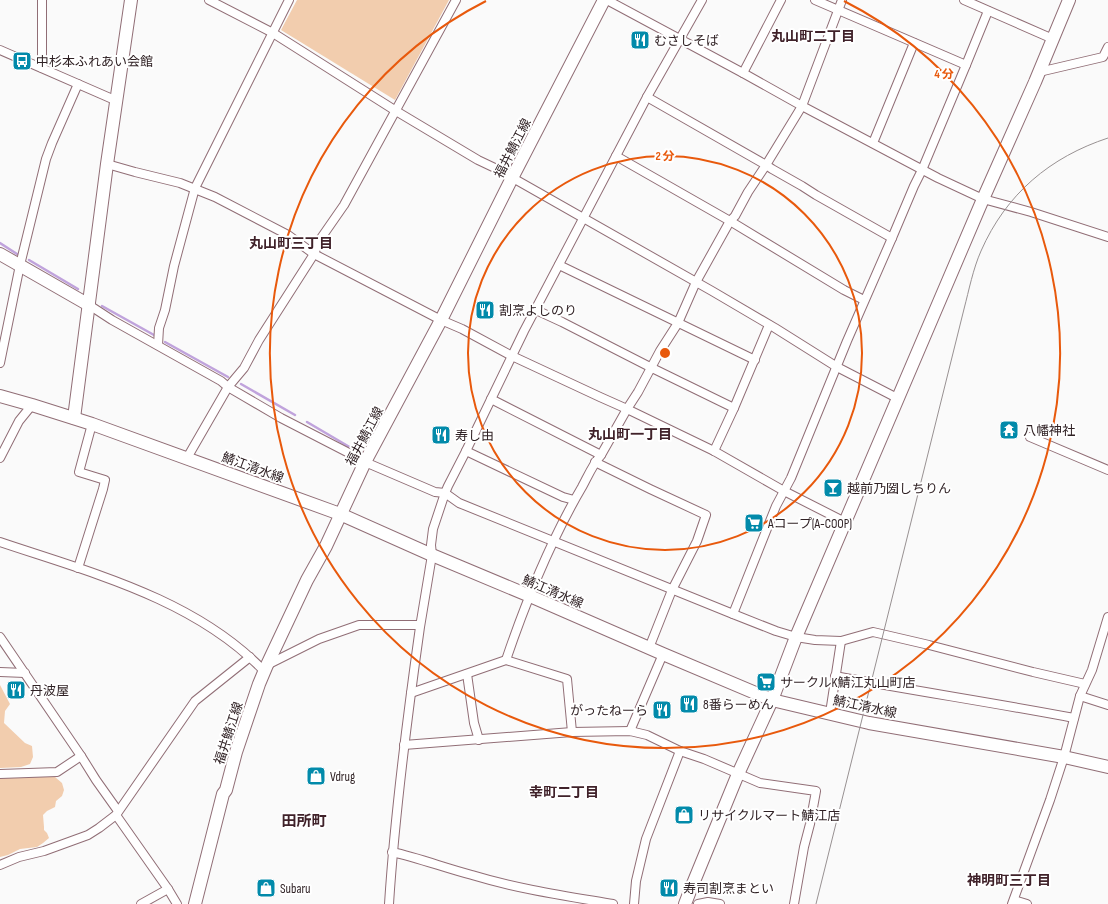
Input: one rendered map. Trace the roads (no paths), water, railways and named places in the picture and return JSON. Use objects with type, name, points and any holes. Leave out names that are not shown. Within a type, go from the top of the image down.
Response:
[{"type":"main road","points":[[74,418],[131,0]]},
{"type":"main road","name":"福井鯖江線","points":[[194,904],[223,794],[226,790],[236,752],[265,668],[307,580],[326,546],[365,462],[441,320],[604,0]]},
{"type":"main road","points":[[685,904],[738,774],[772,700],[796,637],[1069,0]]},
{"type":"main road","points":[[0,254],[89,305]]},
{"type":"main road","name":"鯖江清水線","points":[[0,396],[32,404],[92,424],[340,514],[432,555],[772,700],[869,723],[1064,757],[1108,767]]},
{"type":"street","points":[[42,0],[42,68]]},
{"type":"street","points":[[209,0],[273,33],[396,111],[478,160],[696,282],[837,367],[898,399]]},
{"type":"street","points":[[158,345],[159,328],[165,310],[174,266],[195,188],[289,0]]},
{"type":"street","points":[[187,458],[228,387],[244,368],[259,340],[314,254],[319,240],[344,205],[456,0]]},
{"type":"street","points":[[608,0],[922,170],[983,199],[1108,236]]},
{"type":"street","points":[[389,904],[392,852],[404,745],[420,626],[432,555],[431,545],[433,529],[445,493],[512,356],[616,156],[647,97],[702,0]]},
{"type":"street","points":[[742,73],[781,0]]},
{"type":"street","points":[[815,0],[966,65]]},
{"type":"street","points":[[506,660],[530,596],[574,500],[652,368],[660,351],[678,323],[696,282],[730,222],[802,106],[842,0]]},
{"type":"street","points":[[964,0],[1053,39]]},
{"type":"street","points":[[733,614],[776,506],[791,478],[864,300],[922,170],[988,10]]},
{"type":"street","points":[[873,143],[914,43]]},
{"type":"street","points":[[1039,72],[1103,58],[1108,47]]},
{"type":"street","points":[[0,50],[117,101]]},
{"type":"street","points":[[0,363],[4,330],[46,158],[78,84]]},
{"type":"street","points":[[647,97],[892,238]]},
{"type":"street","points":[[616,156],[844,290],[864,300]]},
{"type":"street","points":[[108,164],[180,183],[215,197],[288,235],[314,254],[441,320],[462,329],[512,356],[714,451],[784,491],[845,522]]},
{"type":"street","points":[[560,265],[754,360]]},
{"type":"street","points":[[89,305],[112,320],[221,381],[228,387],[281,418],[365,462],[435,492],[445,493],[459,503],[776,631],[796,637],[841,642],[873,632],[1085,684]]},
{"type":"street","points":[[536,310],[734,408]]},
{"type":"street","points":[[714,451],[769,325]]},
{"type":"street","points":[[491,399],[598,458],[650,489],[706,515],[697,541],[672,590],[649,648]]},
{"type":"street","points":[[0,458],[19,421],[32,404]]},
{"type":"street","points":[[78,568],[105,480],[79,472],[92,424]]},
{"type":"street","points":[[1030,437],[1108,470]]},
{"type":"street","points":[[466,451],[563,497],[574,500]]},
{"type":"street","points":[[0,542],[102,576],[167,602],[209,626],[265,668],[319,639],[359,625],[420,626]]},
{"type":"street","points":[[1028,904],[1013,902],[1050,800],[1064,757],[1080,696],[1092,670],[1108,617]]},
{"type":"street","points":[[0,638],[81,756],[177,904]]},
{"type":"street","points":[[830,713],[841,642]]},
{"type":"street","points":[[630,731],[663,654]]},
{"type":"street","points":[[0,865],[19,857],[88,835],[99,828],[117,813],[195,701],[250,657]]},
{"type":"street","points":[[411,693],[506,660],[567,679],[572,732]]},
{"type":"street","points":[[0,672],[25,673]]},
{"type":"street","points":[[467,674],[474,723],[479,740]]},
{"type":"street","points":[[835,676],[1074,718]]},
{"type":"street","points":[[1080,696],[1108,705]]},
{"type":"street","points":[[404,745],[572,732],[630,731],[647,735],[680,751],[704,759],[760,783],[816,791],[794,904]]},
{"type":"street","points":[[634,904],[636,881],[646,839],[680,751]]},
{"type":"street","points":[[0,774],[56,772],[81,756]]},
{"type":"street","points":[[392,852],[418,858],[471,875],[524,888],[613,904]]},
{"type":"street","points":[[141,904],[168,889]]},
{"type":"street","points":[[698,904],[708,902],[720,904]]},
{"type":"waterway","points":[[0,243],[17,254]]},
{"type":"waterway","points":[[29,260],[78,289]]},
{"type":"waterway","points":[[102,306],[154,335]]},
{"type":"waterway","points":[[165,342],[228,377]]},
{"type":"waterway","points":[[241,384],[295,415]]},
{"type":"waterway","points":[[307,422],[358,452]]},
{"type":"tram line","points":[[816,904],[969,287],[978,258],[991,231],[1003,212],[1032,180],[1067,156],[1108,138]]},
{"type":"place","name":"むさしそば","points":[[640,40]]},
{"type":"place","name":"中杉本ふれあい会館","points":[[22,61]]},
{"type":"place","name":"割烹よしのり","points":[[485,310]]},
{"type":"place","name":"八幡神社","points":[[1009,430]]},
{"type":"place","name":"寿し由","points":[[441,435]]},
{"type":"place","name":"越前乃圀しちりん","points":[[833,488]]},
{"type":"place","name":"Aコープ(A-COOP)","points":[[754,523]]},
{"type":"place","name":"サークルK鯖江丸山町店","points":[[766,682]]},
{"type":"place","name":"丹波屋","points":[[16,690]]},
{"type":"place","name":"8番らーめん","points":[[689,704]]},
{"type":"place","name":"がったねーら","points":[[662,710]]},
{"type":"place","name":"Vdrug","points":[[316,776]]},
{"type":"place","name":"リサイクルマート鯖江店","points":[[684,815]]},
{"type":"place","name":"Subaru","points":[[266,888]]},
{"type":"place","name":"寿司割烹まとい","points":[[669,888]]},
{"type":"district","name":"丸山町二丁目","points":[[813,36]]},
{"type":"district","name":"丸山町三丁目","points":[[291,243]]},
{"type":"district","name":"丸山町一丁目","points":[[630,434]]},
{"type":"district","name":"幸町二丁目","points":[[564,792]]},
{"type":"district","name":"田所町","points":[[304,821]]},
{"type":"district","name":"神明町三丁目","points":[[1009,880]]}]
